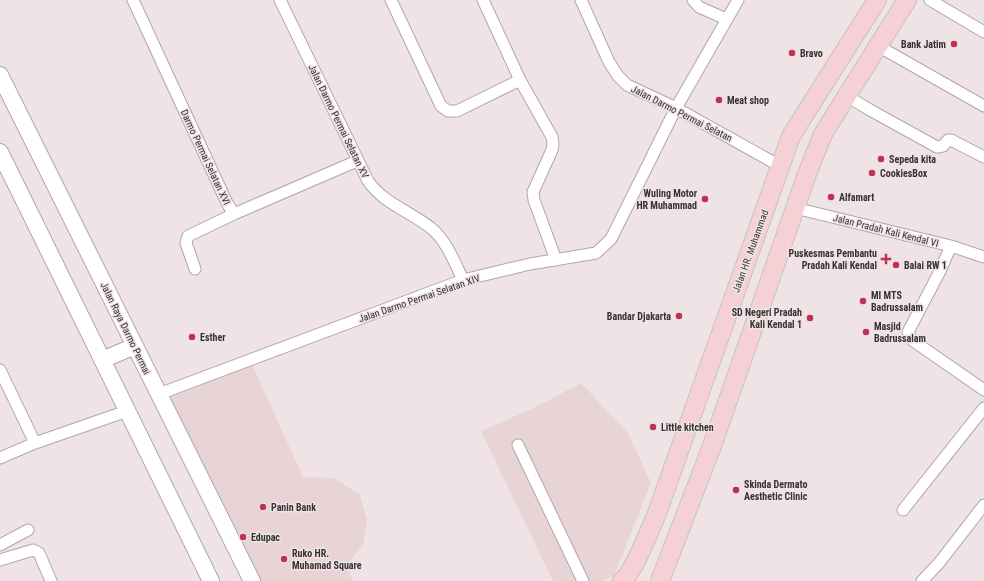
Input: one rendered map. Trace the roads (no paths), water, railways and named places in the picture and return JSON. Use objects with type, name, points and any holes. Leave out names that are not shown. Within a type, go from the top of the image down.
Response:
[{"type":"main road","name":"Jalan HR. Muhammad","points":[[622,581],[627,577],[633,566],[656,516],[791,136],[877,0]]},
{"type":"main road","points":[[660,581],[712,446],[822,134],[907,0]]},
{"type":"main road","points":[[751,249],[754,254],[765,260],[778,260]]},
{"type":"street","name":"Darmo Permai Selatan XVI","points":[[133,0],[227,203],[234,214],[358,161]]},
{"type":"street","name":"Jalan Darmo Permai Selatan XV","points":[[280,0],[368,180],[379,193],[432,229],[448,249],[463,280]]},
{"type":"street","points":[[391,0],[441,106],[448,110],[456,110],[520,80]]},
{"type":"street","points":[[483,0],[520,80],[552,137],[552,150],[533,192],[534,200],[556,260]]},
{"type":"street","name":"Jalan Darmo Permai Selatan","points":[[581,0],[610,62],[618,76],[627,85],[676,108],[780,166]]},
{"type":"street","points":[[693,0],[699,6],[726,19]]},
{"type":"street","name":"Jalan Darmo Permai Selatan XIV","points":[[159,394],[463,280],[530,264],[596,253],[611,239],[676,108],[738,0]]},
{"type":"street","points":[[930,0],[984,32]]},
{"type":"street","points":[[878,46],[984,106]]},
{"type":"street","name":"Jalan Raya Darmo Permai","points":[[0,75],[252,581]]},
{"type":"street","points":[[847,96],[937,147],[943,146],[948,140],[951,140],[984,157]]},
{"type":"street","points":[[0,152],[211,581]]},
{"type":"street","name":"Jalan Pradah Kali Kendal VI","points":[[795,208],[951,246],[939,273],[908,332],[912,340],[984,390]]},
{"type":"street","points":[[195,269],[186,243],[188,236],[234,214]]},
{"type":"street","points":[[951,246],[984,258]]},
{"type":"street","points":[[102,360],[135,346]]},
{"type":"street","points":[[0,370],[35,443]]},
{"type":"street","points":[[903,510],[984,408]]},
{"type":"street","points":[[0,458],[35,443],[127,411]]},
{"type":"street","points":[[518,445],[583,581]]},
{"type":"street","points":[[922,581],[939,563],[984,505]]},
{"type":"street","points":[[0,545],[28,530]]},
{"type":"street","points":[[0,560],[33,550],[36,551],[39,553],[51,581]]},
{"type":"place","name":"Bank Jatim","points":[[954,44]]},
{"type":"place","name":"Bravo","points":[[792,53]]},
{"type":"place","name":"Meat shop","points":[[719,100]]},
{"type":"place","name":"Sepeda kita","points":[[881,159]]},
{"type":"place","name":"CookiesBox","points":[[872,173]]},
{"type":"place","name":"Alfamart","points":[[831,197]]},
{"type":"place","name":"Wuling Motor HR Muhammad","points":[[705,199]]},
{"type":"place","name":"Puskesmas Pembantu Pradah Kali Kendal","points":[[886,259]]},
{"type":"place","name":"Balai RW 1","points":[[896,265]]},
{"type":"place","name":"MI MTS Badrussalam","points":[[863,301]]},
{"type":"place","name":"Bandar Djakarta","points":[[679,316]]},
{"type":"place","name":"SD Negeri Pradah Kali Kendal 1","points":[[810,318]]},
{"type":"place","name":"Masjid Badrussalam","points":[[866,332]]},
{"type":"place","name":"Esther","points":[[192,337]]},
{"type":"place","name":"Little kitchen","points":[[653,427]]},
{"type":"place","name":"Skinda Dermato Aesthetic Clinic","points":[[736,490]]},
{"type":"place","name":"Panin Bank","points":[[263,507]]},
{"type":"place","name":"Edupac","points":[[243,537]]},
{"type":"place","name":"Ruko HR. Muhamad Square","points":[[284,559]]}]
